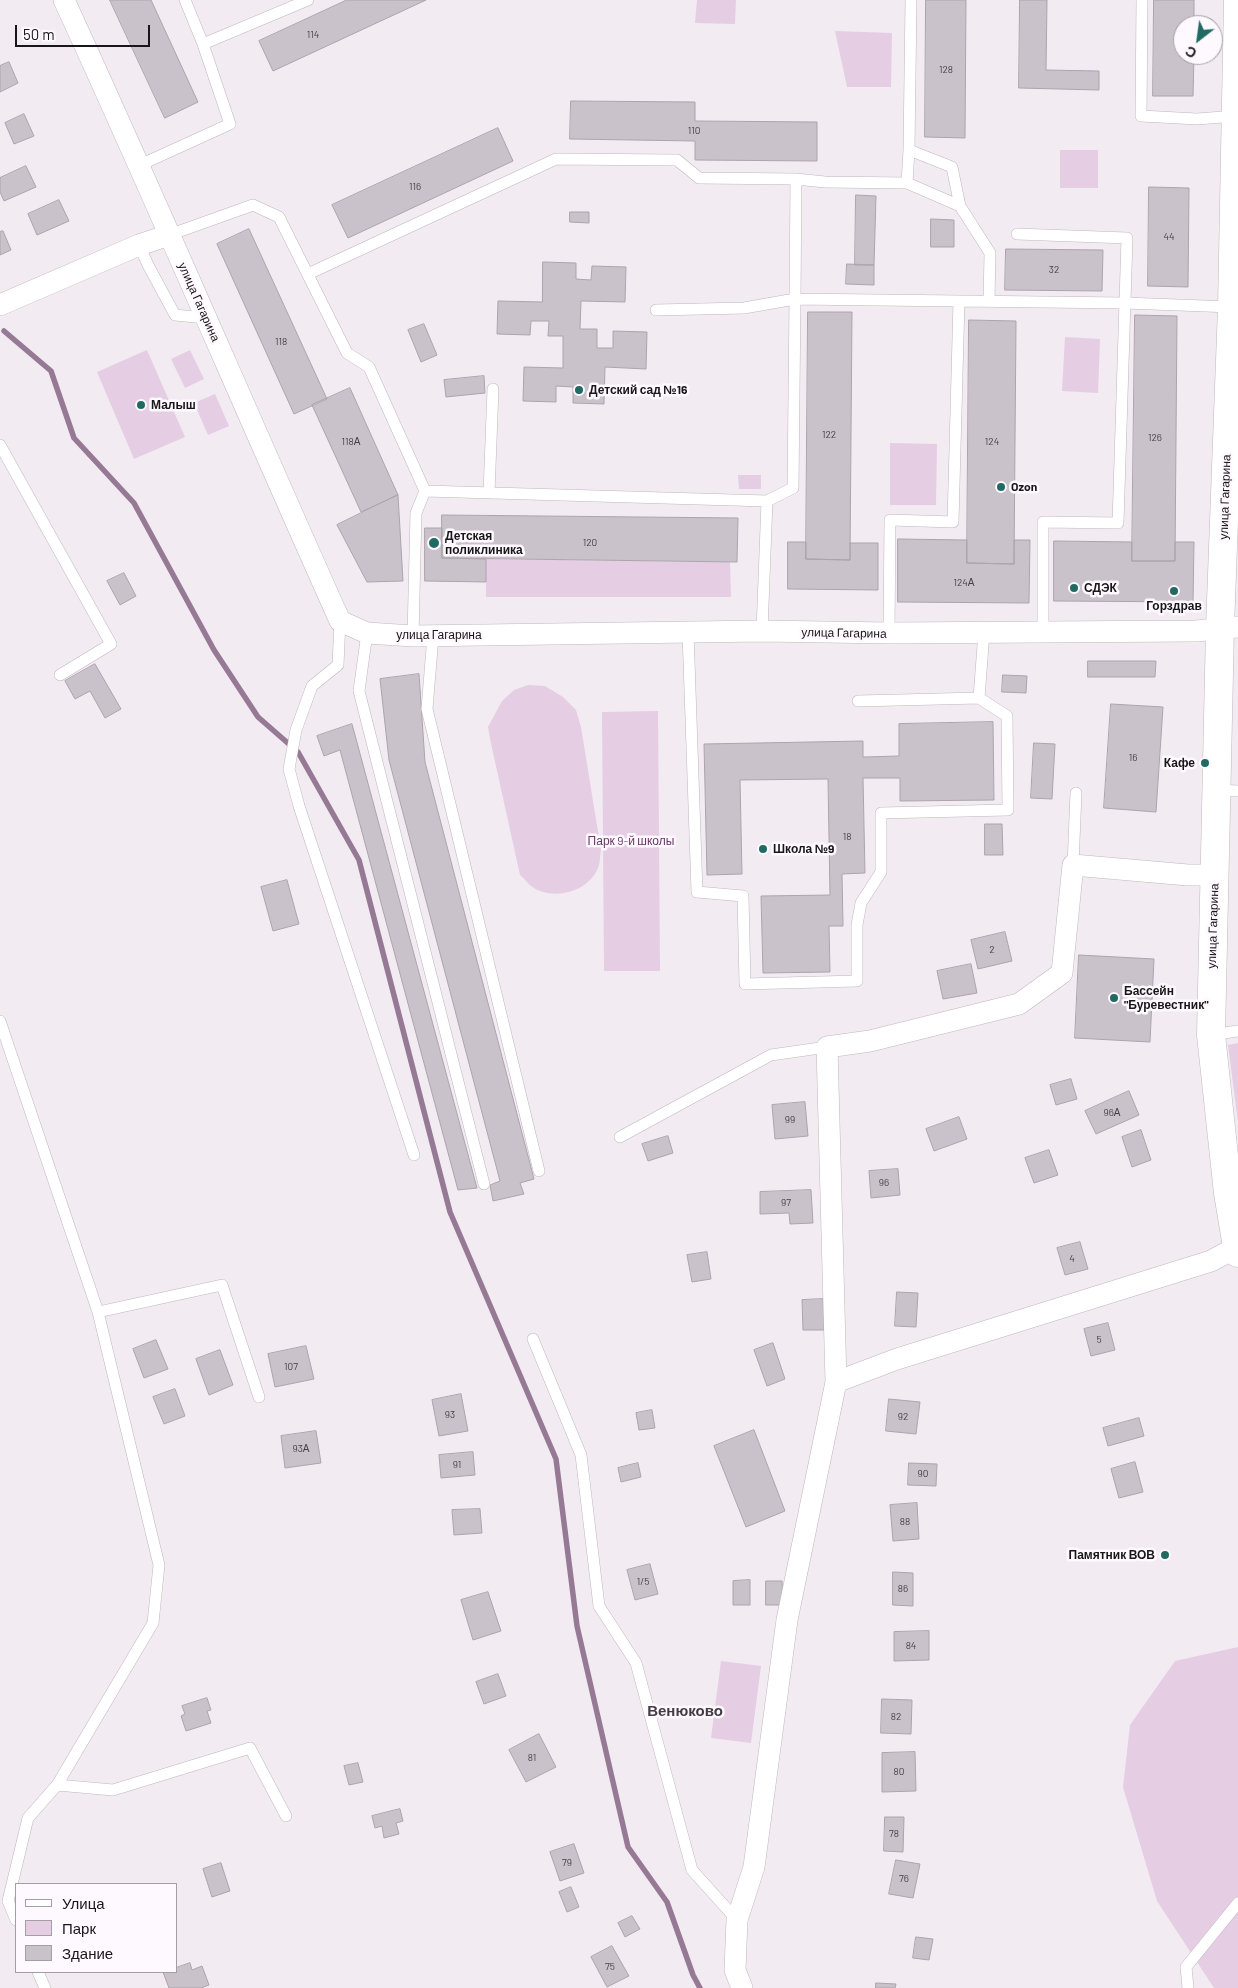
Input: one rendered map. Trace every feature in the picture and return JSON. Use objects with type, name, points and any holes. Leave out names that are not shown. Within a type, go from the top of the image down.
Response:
[{"type":"main road","name":"улица Гагарина","points":[[1238,0],[1228,791],[1216,875],[1211,1035],[1228,1193],[1238,1250]]},
{"type":"street","name":"улица Гагарина","points":[[64,0],[140,164],[169,235],[340,621],[367,633],[423,636],[762,631],[890,633],[1196,631],[1229,627]]},
{"type":"street","points":[[0,305],[139,245],[169,235]]},
{"type":"street","points":[[742,1988],[735,1970],[737,1920],[754,1867],[787,1620],[836,1382],[827,1047],[870,1040],[1019,1004],[1062,973],[1073,865],[1188,875],[1216,875]]},
{"type":"street","points":[[836,1382],[897,1359],[1211,1261],[1238,1250]]},
{"type":"lane","points":[[140,164],[230,124],[203,44],[185,0]]},
{"type":"lane","points":[[203,44],[308,0]]},
{"type":"lane","points":[[908,184],[911,0]]},
{"type":"lane","points":[[1142,0],[1141,116],[1197,119],[1236,125]]},
{"type":"lane","points":[[909,150],[952,167],[960,206],[990,253],[990,302]]},
{"type":"lane","points":[[308,274],[556,159],[677,160],[699,178],[796,179],[825,182],[908,184],[960,206]]},
{"type":"lane","points":[[425,491],[767,501],[793,488],[796,179]]},
{"type":"lane","points":[[169,235],[253,205],[279,217],[347,353],[369,367],[425,491],[416,513],[427,709],[539,1171]]},
{"type":"lane","points":[[1018,234],[1127,238],[1118,523],[1043,522],[1043,632]]},
{"type":"lane","points":[[139,245],[175,315],[206,318]]},
{"type":"lane","points":[[656,310],[744,308],[795,299],[1125,303],[1235,307]]},
{"type":"lane","points":[[890,633],[890,520],[953,522],[959,301]]},
{"type":"lane","points":[[489,493],[493,389]]},
{"type":"lane","points":[[0,445],[111,644],[60,675]]},
{"type":"lane","points":[[762,631],[767,501]]},
{"type":"lane","points":[[340,621],[338,665],[312,686],[296,730],[289,769],[299,806],[414,1155]]},
{"type":"lane","points":[[688,632],[697,892],[743,896],[745,984],[857,981],[857,925],[862,903],[881,872],[882,814],[1008,810],[1007,716],[979,698],[858,701]]},
{"type":"lane","points":[[979,698],[984,632]]},
{"type":"lane","points":[[367,633],[359,692],[484,1184]]},
{"type":"lane","points":[[1073,865],[1076,792]]},
{"type":"lane","points":[[0,1021],[98,1312],[159,1565],[153,1623],[57,1785],[28,1818],[8,1901],[15,1918]]},
{"type":"lane","points":[[1211,1035],[1238,1031]]},
{"type":"lane","points":[[620,1137],[771,1055],[827,1047]]},
{"type":"lane","points":[[98,1312],[222,1285],[259,1397]]},
{"type":"lane","points":[[532,1339],[581,1455],[599,1606],[636,1664],[692,1870],[737,1920]]},
{"type":"lane","points":[[57,1785],[113,1790],[250,1748],[286,1816]]},
{"type":"lane","points":[[1188,1988],[1186,1966],[1238,1903]]},
{"type":"lane","points":[[38,1973],[45,1988]]},
{"type":"green space","points":[[697,0],[736,0],[735,24],[695,23]]},
{"type":"green space","points":[[835,31],[892,33],[891,87],[847,87]]},
{"type":"green space","points":[[1060,150],[1098,150],[1098,188],[1060,188]]},
{"type":"green space","points":[[1065,337],[1100,339],[1098,393],[1062,391]]},
{"type":"green space","name":"Малыш","points":[[147,350],[185,437],[134,459],[97,372]]},
{"type":"green space","points":[[190,350],[204,379],[185,388],[171,359]]},
{"type":"green space","points":[[215,394],[229,426],[208,435],[194,403]]},
{"type":"green space","points":[[890,443],[937,444],[936,505],[890,505]]},
{"type":"green space","points":[[738,475],[761,475],[761,489],[739,489]]},
{"type":"green space","points":[[486,559],[730,562],[731,597],[486,597]]},
{"type":"green space","points":[[528,685],[545,686],[563,697],[576,710],[581,727],[601,850],[599,865],[595,874],[588,882],[580,888],[560,894],[540,891],[531,886],[520,875],[488,727],[502,701],[514,690]]},
{"type":"green space","name":"Парк 9-й школы","points":[[658,711],[660,971],[604,971],[602,712]]},
{"type":"green space","points":[[1238,1043],[1238,1122],[1228,1045]]},
{"type":"green space","points":[[1238,1647],[1238,1988],[1214,1988],[1157,1901],[1123,1787],[1130,1725],[1175,1661]]},
{"type":"green space","points":[[721,1661],[761,1666],[751,1743],[711,1738]]},
{"type":"building","points":[[110,0],[151,0],[198,102],[165,118]]},
{"type":"building","points":[[347,0],[426,0],[273,71],[259,41]]},
{"type":"building","points":[[926,0],[966,0],[965,138],[925,137]]},
{"type":"building","points":[[1020,0],[1047,0],[1046,70],[1099,71],[1099,90],[1019,88]]},
{"type":"building","points":[[1154,0],[1194,0],[1194,15],[1173,15],[1173,65],[1194,65],[1193,96],[1153,96]]},
{"type":"building","points":[[9,62],[18,83],[0,92],[0,66]]},
{"type":"building","points":[[571,101],[695,102],[695,121],[817,122],[817,161],[695,160],[695,141],[570,139]]},
{"type":"building","points":[[24,114],[34,136],[14,144],[5,123]]},
{"type":"building","points":[[498,128],[513,161],[348,238],[332,205]]},
{"type":"building","points":[[26,166],[36,187],[4,201],[0,192],[0,178]]},
{"type":"building","points":[[1149,187],[1189,188],[1188,287],[1148,286]]},
{"type":"building","points":[[856,195],[876,196],[874,265],[855,265]]},
{"type":"building","points":[[59,200],[69,221],[37,235],[28,214]]},
{"type":"building","points":[[570,212],[589,212],[589,223],[570,222]]},
{"type":"building","points":[[931,219],[954,220],[954,247],[931,247]]},
{"type":"building","points":[[249,229],[327,399],[294,414],[217,244]]},
{"type":"building","points":[[3,231],[11,250],[0,255],[0,232]]},
{"type":"building","points":[[1006,249],[1103,250],[1102,291],[1005,290]]},
{"type":"building","points":[[543,262],[576,263],[576,279],[591,280],[592,266],[626,267],[625,302],[581,301],[580,329],[597,329],[597,348],[613,348],[613,331],[647,332],[646,369],[605,367],[604,404],[573,403],[573,387],[556,386],[556,402],[523,401],[524,367],[563,368],[563,336],[548,336],[549,321],[531,321],[530,335],[497,334],[498,301],[542,302]]},
{"type":"building","points":[[847,264],[874,265],[874,285],[846,284]]},
{"type":"building","points":[[808,312],[852,312],[850,560],[806,559]]},
{"type":"building","points":[[1135,315],[1177,316],[1175,561],[1132,561]]},
{"type":"building","points":[[969,320],[1016,321],[1014,564],[967,563]]},
{"type":"building","points":[[424,324],[437,355],[421,362],[408,330]]},
{"type":"building","points":[[484,376],[485,393],[446,397],[444,380]]},
{"type":"building","points":[[350,388],[398,495],[361,512],[312,405]]},
{"type":"building","points":[[398,495],[403,581],[367,582],[337,525]]},
{"type":"building","points":[[442,515],[738,518],[737,562],[442,558]]},
{"type":"building","name":"Детская поликлиника","points":[[425,528],[442,528],[442,558],[486,559],[486,582],[425,581]]},
{"type":"building","points":[[898,539],[967,540],[967,563],[1014,564],[1014,540],[1030,540],[1029,603],[898,602]]},
{"type":"building","points":[[1054,541],[1132,542],[1132,561],[1175,561],[1175,542],[1194,542],[1193,602],[1054,601]]},
{"type":"building","points":[[788,542],[806,542],[806,559],[850,560],[850,543],[878,543],[878,590],[788,589]]},
{"type":"building","points":[[124,573],[136,596],[120,605],[107,581]]},
{"type":"building","points":[[1088,661],[1156,661],[1155,677],[1088,677]]},
{"type":"building","points":[[95,664],[121,709],[105,718],[90,691],[75,699],[65,681]]},
{"type":"building","points":[[419,674],[425,762],[534,1179],[520,1183],[524,1194],[493,1201],[490,1185],[500,1181],[389,760],[380,679]]},
{"type":"building","points":[[1003,675],[1027,676],[1026,693],[1002,692]]},
{"type":"building","points":[[1111,704],[1163,707],[1156,812],[1104,808]]},
{"type":"building","points":[[993,722],[994,800],[900,801],[900,778],[863,778],[865,873],[842,874],[843,926],[829,926],[830,972],[763,973],[761,896],[830,895],[828,779],[740,780],[742,874],[707,875],[704,744],[863,741],[863,757],[899,756],[899,724]]},
{"type":"building","points":[[352,724],[477,1188],[458,1190],[340,750],[324,756],[317,736]]},
{"type":"building","points":[[1034,743],[1055,744],[1052,799],[1031,798]]},
{"type":"building","points":[[985,824],[1002,824],[1003,855],[985,855]]},
{"type":"building","points":[[287,880],[299,924],[273,931],[261,887]]},
{"type":"building","points":[[1005,932],[1012,961],[978,969],[971,940]]},
{"type":"building","name":"Бассейн \"Буревестник\"","points":[[1079,955],[1154,959],[1150,1042],[1075,1038]]},
{"type":"building","points":[[971,964],[977,993],[943,999],[937,971]]},
{"type":"building","points":[[1071,1079],[1077,1099],[1056,1105],[1050,1085]]},
{"type":"building","points":[[1129,1091],[1139,1115],[1096,1134],[1085,1111]]},
{"type":"building","points":[[805,1102],[808,1136],[775,1139],[772,1105]]},
{"type":"building","points":[[959,1117],[967,1139],[934,1151],[926,1129]]},
{"type":"building","points":[[1141,1130],[1151,1160],[1132,1167],[1122,1137]]},
{"type":"building","points":[[668,1136],[673,1153],[648,1161],[642,1144]]},
{"type":"building","points":[[1049,1150],[1058,1175],[1034,1183],[1025,1158]]},
{"type":"building","points":[[898,1169],[900,1195],[871,1198],[869,1171]]},
{"type":"building","points":[[811,1190],[813,1223],[790,1224],[789,1213],[760,1214],[760,1192]]},
{"type":"building","points":[[1080,1242],[1088,1269],[1065,1275],[1057,1248]]},
{"type":"building","points":[[707,1252],[711,1279],[692,1282],[687,1255]]},
{"type":"building","points":[[897,1292],[918,1293],[916,1327],[895,1326]]},
{"type":"building","points":[[823,1299],[824,1330],[803,1330],[802,1300]]},
{"type":"building","points":[[1108,1323],[1115,1350],[1091,1356],[1084,1329]]},
{"type":"building","points":[[156,1340],[168,1369],[144,1378],[133,1349]]},
{"type":"building","points":[[773,1343],[785,1379],[767,1386],[754,1350]]},
{"type":"building","points":[[306,1346],[314,1379],[275,1387],[268,1354]]},
{"type":"building","points":[[220,1350],[233,1385],[209,1395],[196,1359]]},
{"type":"building","points":[[175,1389],[185,1416],[164,1424],[153,1397]]},
{"type":"building","points":[[461,1394],[468,1431],[439,1436],[432,1400]]},
{"type":"building","points":[[889,1399],[920,1402],[916,1434],[886,1431]]},
{"type":"building","points":[[652,1410],[655,1428],[639,1430],[636,1413]]},
{"type":"building","points":[[1139,1418],[1144,1436],[1108,1446],[1103,1428]]},
{"type":"building","points":[[754,1430],[785,1511],[746,1527],[714,1446]]},
{"type":"building","points":[[316,1431],[321,1463],[285,1468],[281,1436]]},
{"type":"building","points":[[473,1452],[475,1475],[441,1478],[439,1455]]},
{"type":"building","points":[[1135,1462],[1143,1492],[1119,1498],[1111,1469]]},
{"type":"building","points":[[638,1463],[641,1477],[621,1482],[618,1468]]},
{"type":"building","points":[[909,1463],[937,1464],[936,1486],[908,1485]]},
{"type":"building","points":[[917,1503],[919,1539],[893,1541],[890,1505]]},
{"type":"building","points":[[480,1509],[482,1533],[454,1535],[452,1510]]},
{"type":"building","points":[[650,1564],[658,1594],[635,1600],[627,1570]]},
{"type":"building","points":[[893,1572],[913,1573],[913,1606],[893,1605]]},
{"type":"building","points":[[750,1580],[750,1605],[733,1605],[733,1581]]},
{"type":"building","points":[[766,1581],[782,1581],[783,1605],[766,1605]]},
{"type":"building","points":[[488,1592],[501,1631],[473,1640],[461,1600]]},
{"type":"building","points":[[929,1631],[929,1660],[894,1661],[894,1632]]},
{"type":"building","points":[[498,1674],[506,1696],[484,1704],[476,1682]]},
{"type":"building","points":[[207,1698],[211,1710],[207,1711],[211,1723],[186,1731],[181,1716],[185,1714],[182,1706]]},
{"type":"building","points":[[882,1699],[912,1700],[911,1734],[881,1733]]},
{"type":"building","points":[[539,1734],[556,1767],[526,1782],[509,1750]]},
{"type":"building","points":[[915,1752],[916,1791],[882,1792],[882,1753]]},
{"type":"building","points":[[358,1763],[363,1782],[349,1785],[344,1766]]},
{"type":"building","points":[[400,1809],[403,1821],[396,1823],[399,1834],[384,1838],[382,1826],[375,1828],[372,1816]]},
{"type":"building","points":[[885,1817],[904,1817],[903,1852],[884,1851]]},
{"type":"building","points":[[574,1844],[584,1873],[560,1881],[550,1852]]},
{"type":"building","points":[[896,1860],[920,1864],[913,1898],[889,1894]]},
{"type":"building","points":[[221,1863],[230,1891],[212,1897],[203,1869]]},
{"type":"building","points":[[571,1887],[579,1907],[567,1912],[559,1892]]},
{"type":"building","points":[[632,1916],[640,1929],[625,1937],[618,1923]]},
{"type":"building","points":[[916,1937],[933,1939],[929,1960],[913,1958]]},
{"type":"building","points":[[612,1946],[629,1976],[607,1987],[591,1957]]},
{"type":"building","points":[[190,1963],[192,1970],[202,1966],[209,1985],[201,1988],[169,1988],[163,1973],[178,1973],[178,1967]]},
{"type":"building","points":[[876,1983],[896,1984],[895,1988],[876,1988]]},
{"type":"waterway","points":[[4,331],[51,371],[74,438],[134,503],[214,650],[258,717],[298,752],[359,860],[450,1212],[556,1459],[577,1626],[628,1847],[667,1902],[693,1975],[700,1988]]},
{"type":"place","name":"Детский сад №16","points":[[579,390]]},
{"type":"place","name":"Малыш","points":[[141,405]]},
{"type":"place","name":"Ozon","points":[[1001,487]]},
{"type":"place","name":"Детская поликлиника","points":[[434,543]]},
{"type":"place","name":"СДЭК","points":[[1074,588]]},
{"type":"place","name":"Горздрав","points":[[1174,591]]},
{"type":"place","name":"Кафе","points":[[1205,763]]},
{"type":"place","name":"Школа №9","points":[[763,849]]},
{"type":"place","name":"Бассейн \"Буревестник\"","points":[[1114,998]]},
{"type":"place","name":"Памятник ВОВ","points":[[1165,1555]]},
{"type":"district","name":"Венюково","points":[[685,1711]]}]
